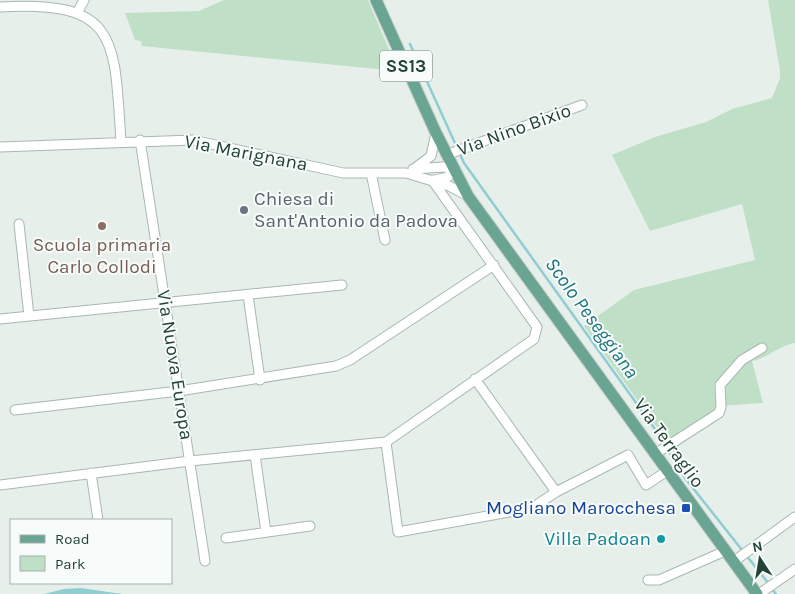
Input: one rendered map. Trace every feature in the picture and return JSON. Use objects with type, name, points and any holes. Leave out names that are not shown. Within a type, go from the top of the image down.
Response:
[{"type":"main road","name":"Via Terraglio","points":[[376,0],[436,133],[453,152],[453,169],[468,196],[662,449],[664,473],[725,551],[741,556],[764,590]]},
{"type":"street","points":[[77,13],[84,0]]},
{"type":"street","points":[[0,7],[56,6],[70,9],[96,24],[108,38],[114,54],[121,141]]},
{"type":"street","name":"Via Nino Bixio","points":[[453,152],[582,104]]},
{"type":"street","points":[[409,171],[431,156],[436,133]]},
{"type":"street","name":"Via Marignana","points":[[0,147],[140,140],[193,140],[343,173],[409,171],[444,166],[453,169]]},
{"type":"street","name":"Via Nuova Europa","points":[[140,140],[205,561]]},
{"type":"street","points":[[0,485],[190,461],[386,442],[534,339],[537,326],[432,180],[448,177],[453,169]]},
{"type":"street","name":"Via Marignana","points":[[409,171],[468,196]]},
{"type":"street","points":[[371,173],[385,240]]},
{"type":"street","points":[[19,224],[28,316]]},
{"type":"street","points":[[15,410],[179,391],[320,371],[350,360],[494,265]]},
{"type":"street","points":[[0,319],[165,301],[342,285]]},
{"type":"street","points":[[248,294],[260,380]]},
{"type":"street","points":[[662,449],[719,413],[721,407],[720,385],[742,360],[762,348]]},
{"type":"street","points":[[475,379],[556,492]]},
{"type":"street","points":[[386,442],[398,532],[532,508],[556,492],[628,455],[646,485],[664,473]]},
{"type":"street","points":[[255,454],[266,532]]},
{"type":"street","points":[[91,473],[98,519]]},
{"type":"street","points":[[741,556],[795,517]]},
{"type":"street","points":[[226,538],[310,526]]},
{"type":"street","points":[[648,580],[659,580],[725,551]]},
{"type":"street","points":[[764,590],[795,569]]},
{"type":"green space","points":[[224,0],[368,0],[398,71],[142,46],[141,41],[135,40],[125,13],[199,11]]},
{"type":"green space","points":[[768,0],[795,0],[795,343],[752,361],[763,403],[718,406],[674,451],[584,326],[634,290],[755,260],[742,204],[650,231],[612,155],[655,137],[706,122],[732,109],[772,98],[780,78],[780,71]]},
{"type":"water","points":[[81,588],[122,594],[44,594],[64,589]]},
{"type":"waterway","name":"Scolo Peseggiana","points":[[410,44],[464,163],[657,432],[685,478],[769,584]]},
{"type":"waterway","name":"Scolo Peseggiana","points":[[772,589],[776,594]]},
{"type":"place","name":"Chiesa di Sant'Antonio da Padova","points":[[244,210]]},
{"type":"place","name":"Scuola primaria Carlo Collodi","points":[[102,226]]},
{"type":"place","name":"Mogliano Marocchesa","points":[[686,508]]},
{"type":"place","name":"Villa Padoan","points":[[661,539]]}]
